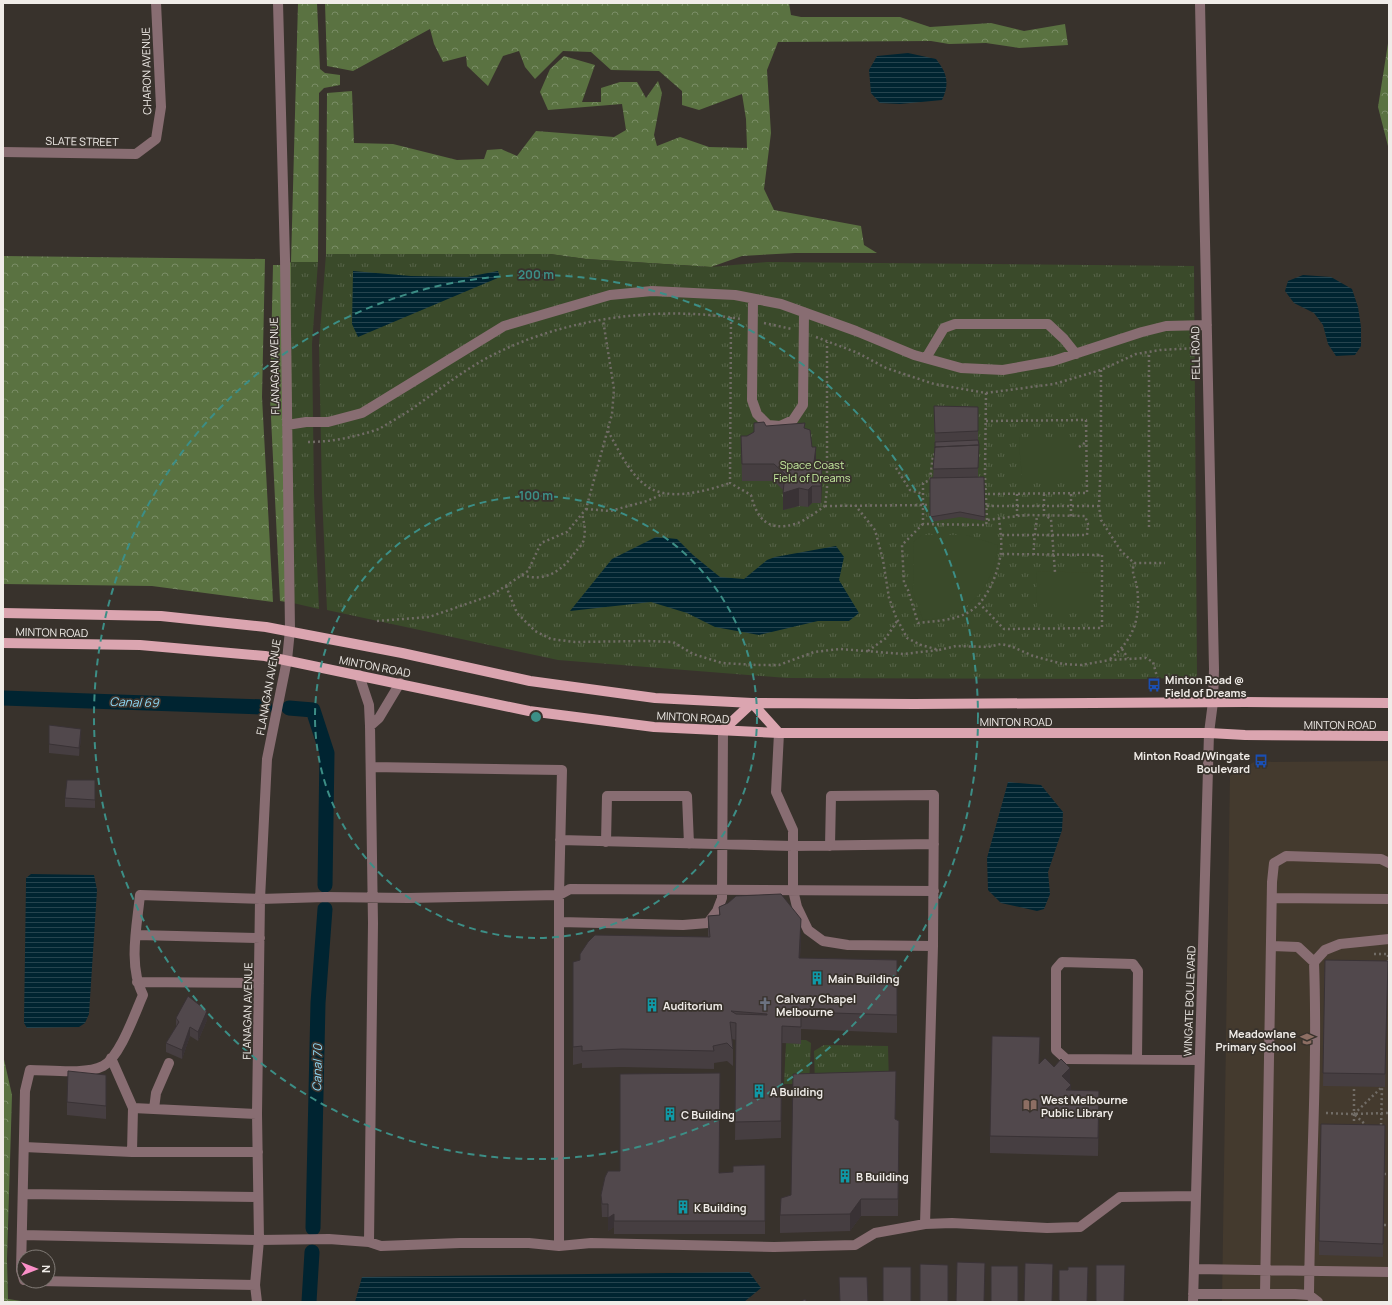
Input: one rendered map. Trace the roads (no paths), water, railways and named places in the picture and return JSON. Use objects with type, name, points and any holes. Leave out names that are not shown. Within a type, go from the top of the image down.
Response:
[{"type":"main road","name":"MINTON ROAD","points":[[3,614],[160,616],[290,630],[530,681],[655,698],[752,703],[1389,703]]},
{"type":"main road","name":"MINTON ROAD","points":[[3,643],[140,645],[287,660],[529,711],[654,727],[779,733],[1209,733],[1245,735],[1389,736]]},
{"type":"main road","points":[[723,730],[752,703],[779,733]]},
{"type":"street","name":"CHARON AVENUE","points":[[156,3],[161,107],[156,138]]},
{"type":"street","name":"FLANAGAN AVENUE","points":[[257,1302],[256,1285],[259,1240],[257,1114],[260,899],[267,759],[287,660],[290,630],[278,3]]},
{"type":"street","name":"FELL ROAD","points":[[1200,3],[1214,669],[1213,702]]},
{"type":"street","name":"SLATE STREET","points":[[3,152],[136,154],[156,138]]},
{"type":"street","points":[[287,425],[306,422],[328,422],[362,413],[504,326],[557,309],[610,295],[652,291],[736,295],[781,304],[856,331],[914,355],[961,368],[1003,370],[1053,361],[1142,332],[1166,326],[1207,325]]},
{"type":"street","points":[[753,299],[752,400],[756,414],[768,425],[780,426],[794,420],[803,405],[804,312]]},
{"type":"street","points":[[926,358],[944,328],[955,324],[1048,324],[1061,336],[1076,354]]},
{"type":"street","points":[[359,675],[369,706],[371,767],[372,898],[369,1242]]},
{"type":"street","points":[[370,726],[379,718],[400,683]]},
{"type":"street","name":"WINGATE BOULEVARD","points":[[1193,1298],[1209,733],[1213,702]]},
{"type":"street","points":[[560,922],[683,925],[708,923],[717,911],[722,894],[723,730]]},
{"type":"street","points":[[779,733],[776,792],[793,830],[793,890],[797,907],[808,930],[823,941],[848,945],[933,946]]},
{"type":"street","points":[[371,767],[562,770],[559,895],[559,1246]]},
{"type":"street","points":[[830,846],[831,796],[934,795],[933,946],[925,1224]]},
{"type":"street","points":[[606,842],[607,796],[687,796],[688,844]]},
{"type":"street","points":[[560,840],[793,846],[934,844]]},
{"type":"street","points":[[1265,1293],[1272,898],[1274,863],[1286,856],[1381,859],[1389,863]]},
{"type":"street","points":[[22,1249],[25,1091],[30,1070],[78,1071],[103,1066],[121,1047],[143,995],[137,982],[135,954],[140,895],[260,899],[559,895],[570,889],[722,894],[793,890],[934,892]]},
{"type":"street","points":[[1272,898],[1389,899]]},
{"type":"street","points":[[137,935],[260,938]]},
{"type":"street","points":[[1314,962],[1325,950],[1340,944],[1389,939]]},
{"type":"street","points":[[1272,946],[1298,947],[1314,962],[1316,1010],[1308,1271],[1309,1295]]},
{"type":"street","points":[[1136,1059],[1138,971],[1133,964],[1062,962],[1056,969],[1056,1050],[1066,1059],[1199,1060]]},
{"type":"street","points":[[137,982],[259,983]]},
{"type":"street","points":[[111,1058],[133,1108],[132,1152]]},
{"type":"street","points":[[154,1109],[156,1093],[169,1062]]},
{"type":"street","points":[[133,1108],[257,1114]]},
{"type":"street","points":[[24,1147],[132,1152],[258,1152]]},
{"type":"street","points":[[23,1194],[258,1197]]},
{"type":"street","points":[[22,1236],[259,1240],[329,1238],[369,1242],[381,1246],[460,1243],[529,1243],[559,1246],[591,1243],[774,1247],[855,1245],[875,1233],[925,1224],[952,1223],[1047,1228],[1080,1227],[1120,1197],[1196,1196]]},
{"type":"street","points":[[1194,1269],[1389,1272]]},
{"type":"street","points":[[56,1281],[256,1285]]},
{"type":"street","points":[[1193,1298],[1265,1293],[1309,1295],[1318,1302]]},
{"type":"water","points":[[908,53],[936,59],[940,64],[945,74],[947,83],[942,100],[900,104],[880,103],[871,93],[869,70],[877,56]]},
{"type":"water","points":[[353,271],[411,276],[467,277],[498,271],[500,277],[358,337],[352,324]]},
{"type":"water","points":[[1303,275],[1331,277],[1352,289],[1358,307],[1361,327],[1361,346],[1355,355],[1336,356],[1328,344],[1323,325],[1314,313],[1294,303],[1285,291],[1288,281]]},
{"type":"water","points":[[656,537],[677,539],[693,555],[720,577],[744,579],[767,560],[775,557],[836,546],[844,557],[839,580],[859,613],[849,621],[818,621],[759,635],[715,627],[687,613],[651,602],[570,611],[612,559]]},
{"type":"water","points":[[1008,782],[1041,785],[1063,812],[1062,830],[1048,872],[1050,894],[1044,909],[1037,911],[1001,903],[988,890],[987,858]]},
{"type":"water","points":[[31,874],[94,875],[97,890],[89,1014],[85,1023],[79,1027],[27,1028],[24,1023],[26,878]]},
{"type":"water","points":[[749,1272],[761,1288],[744,1302],[355,1302],[362,1277]]},
{"type":"waterway","name":"Canal 69","points":[[3,698],[265,707]]},
{"type":"waterway","name":"Canal 70","points":[[289,708],[313,710],[327,753],[325,885]]},
{"type":"waterway","name":"Canal 70","points":[[313,1228],[318,1003],[325,909]]},
{"type":"waterway","name":"Canal 70","points":[[309,1302],[312,1252]]},
{"type":"place","name":"Minton Road @ Field of Dreams","points":[[1154,685]]},
{"type":"place","name":"Minton Road/Wingate Boulevard","points":[[1261,761]]},
{"type":"place","name":"Main Building","points":[[817,978]]},
{"type":"place","name":"Calvary Chapel Melbourne","points":[[765,1004]]},
{"type":"place","name":"Auditorium","points":[[652,1005]]},
{"type":"place","name":"Meadowlane Primary School","points":[[1307,1039]]},
{"type":"place","name":"A Building","points":[[759,1091]]},
{"type":"place","name":"West Melbourne Public Library","points":[[1030,1105]]},
{"type":"place","name":"C Building","points":[[670,1114]]},
{"type":"place","name":"B Building","points":[[845,1176]]},
{"type":"place","name":"K Building","points":[[683,1207]]},
{"type":"park label","name":"Space Coast Field of Dreams","points":[[812,470]]}]
